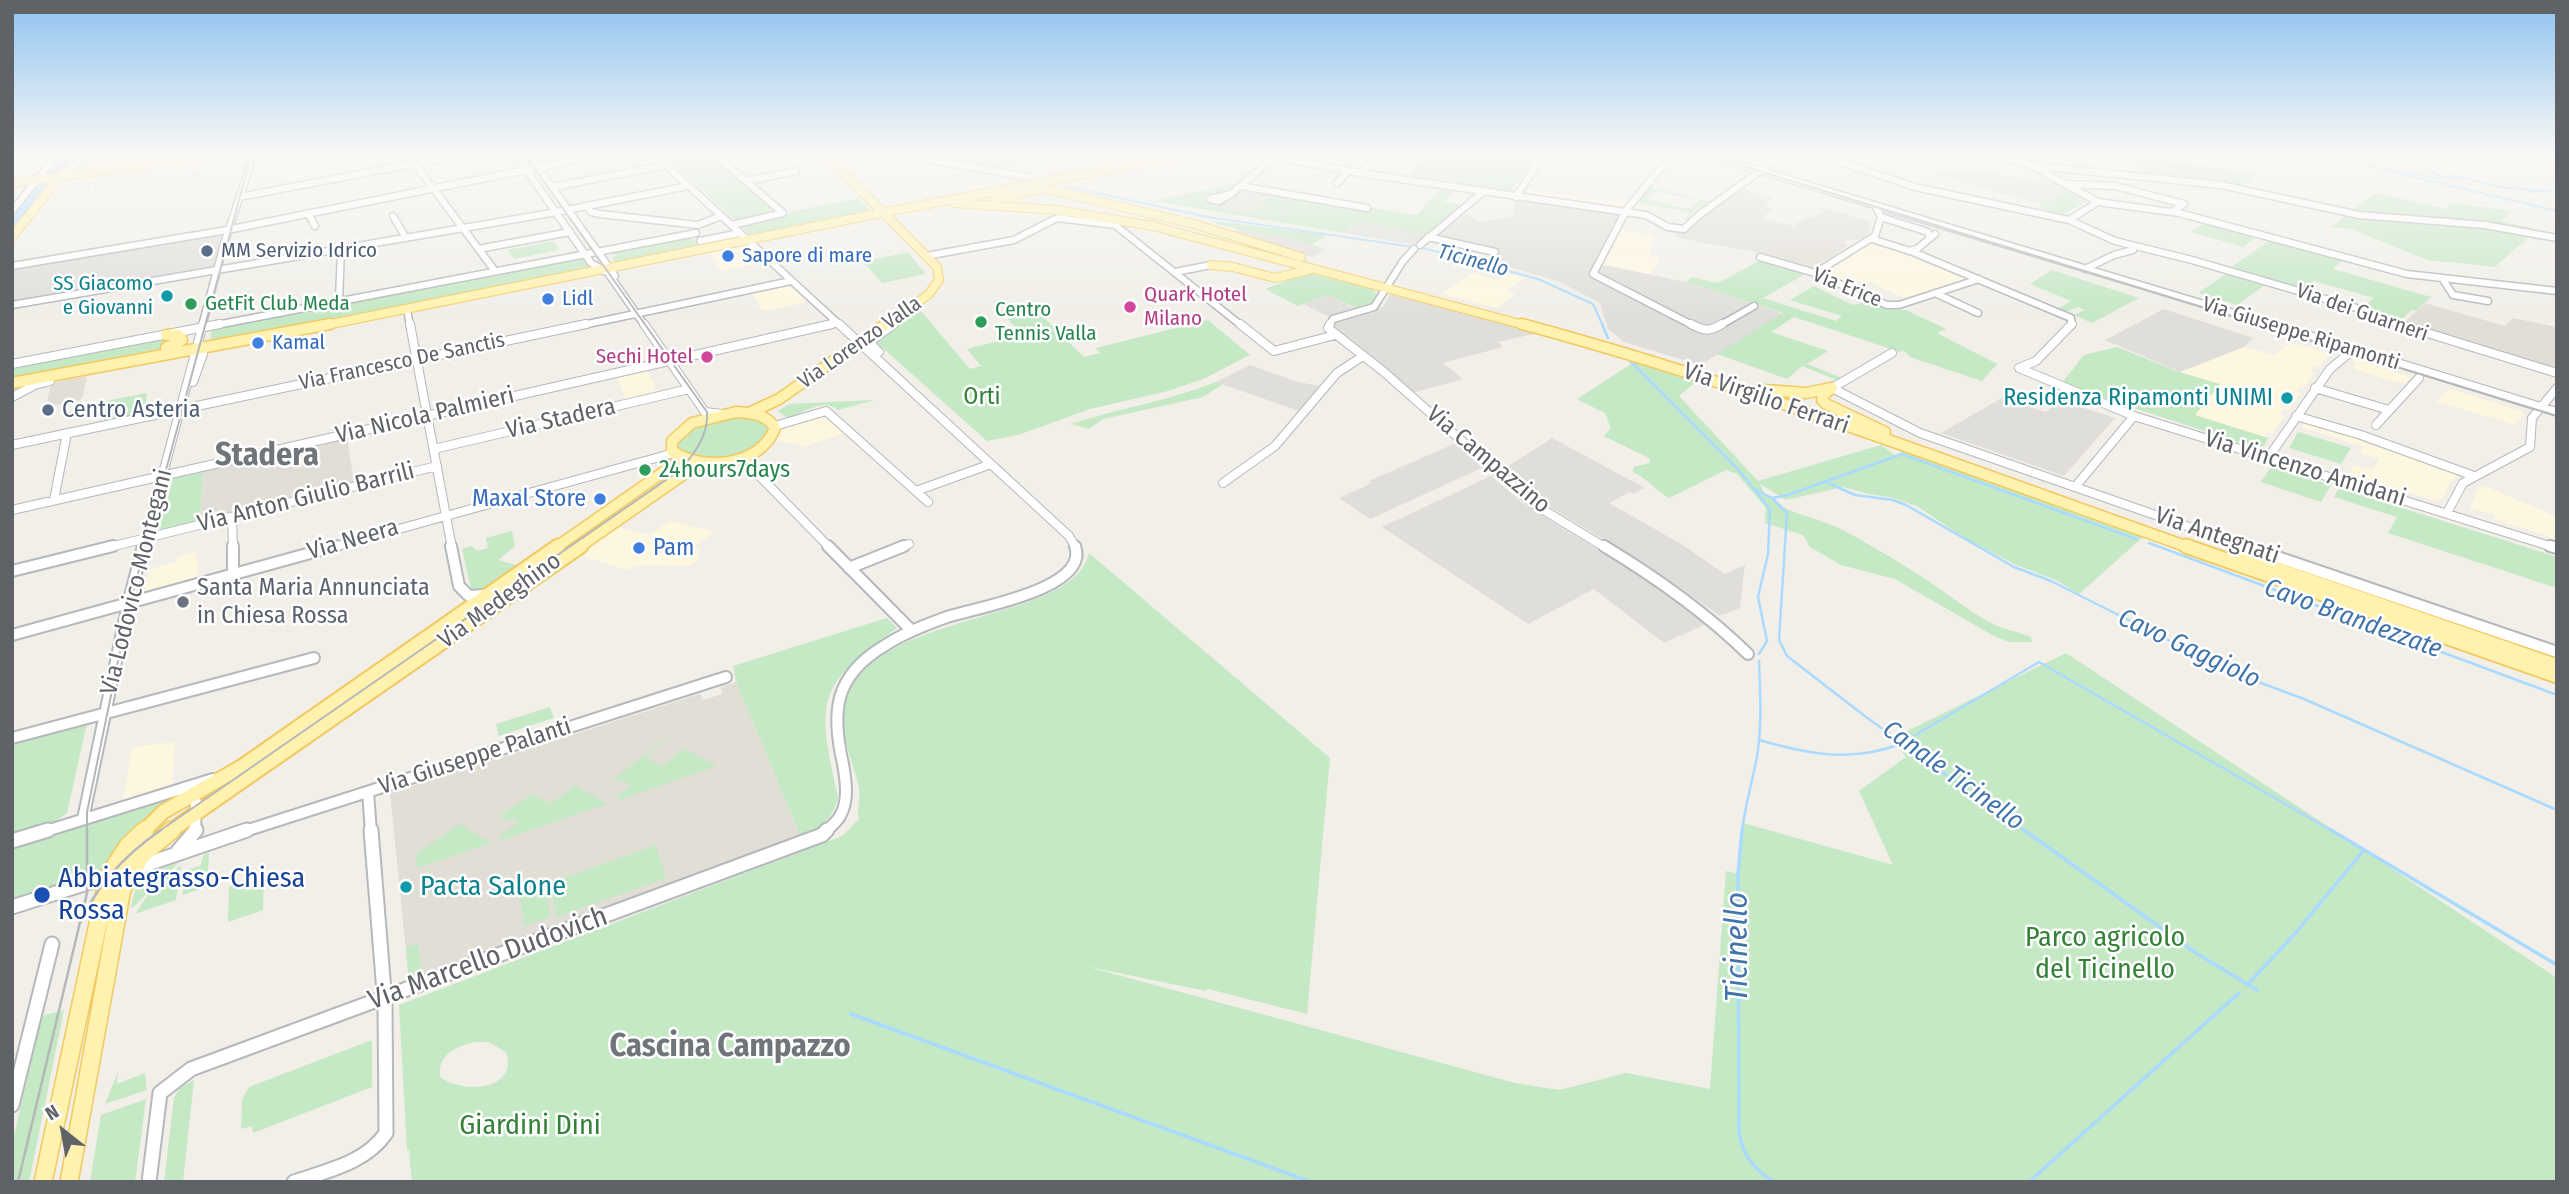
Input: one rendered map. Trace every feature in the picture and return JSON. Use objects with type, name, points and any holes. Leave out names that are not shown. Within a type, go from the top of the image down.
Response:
[{"type":"main road","points":[[12,237],[35,208]]},
{"type":"main road","points":[[881,208],[888,214]]},
{"type":"main road","points":[[882,208],[926,256]]},
{"type":"main road","points":[[888,214],[917,208]]},
{"type":"main road","points":[[114,359],[211,348],[594,268],[612,268],[929,208]]},
{"type":"main road","name":"Via Virgilio Ferrari","points":[[1018,208],[1081,213],[1153,226],[1584,335],[1765,390],[2557,666]]},
{"type":"main road","points":[[1043,208],[1057,210]]},
{"type":"main road","points":[[1060,208],[1081,213]]},
{"type":"main road","name":"Via Virgilio Ferrari","points":[[1128,208],[1194,224],[1388,285],[1690,373],[2557,676]]},
{"type":"main road","points":[[1211,265],[1230,262],[1240,255],[1220,243]]},
{"type":"main road","name":"Via Lorenzo Valla","points":[[749,413],[779,399],[931,293],[938,284],[940,272],[926,256]]},
{"type":"main road","points":[[1211,265],[1233,267],[1275,278],[1301,270],[1324,271]]},
{"type":"main road","points":[[12,381],[197,348],[577,274],[594,268]]},
{"type":"main road","points":[[12,381],[171,347],[181,341],[179,335],[166,335]]},
{"type":"main road","points":[[1765,390],[1806,393],[1834,387]]},
{"type":"main road","points":[[1834,387],[1823,394],[1822,400],[1826,404],[1885,432]]},
{"type":"main road","name":"Via Lorenzo Valla","points":[[763,416],[779,399]]},
{"type":"main road","points":[[676,453],[700,463],[742,458],[768,444],[775,435],[775,426],[763,416],[749,413],[701,416]]},
{"type":"main road","name":"Via Medeghino","points":[[190,795],[228,775],[489,594],[676,453],[681,430],[701,416]]},
{"type":"main road","name":"Via Medeghino","points":[[129,870],[153,843],[429,653],[631,508],[700,463]]},
{"type":"main road","points":[[43,1182],[108,877],[128,846],[144,829],[163,812],[190,795]]},
{"type":"main road","points":[[69,1182],[120,897],[129,870]]},
{"type":"street","points":[[219,269],[235,208]]},
{"type":"street","points":[[12,266],[334,208]]},
{"type":"street","points":[[448,208],[495,271]]},
{"type":"street","points":[[554,208],[594,268],[608,273],[676,361],[701,416]]},
{"type":"street","points":[[12,304],[580,208]]},
{"type":"street","points":[[588,208],[600,214],[697,229]]},
{"type":"street","points":[[712,208],[1073,541],[1077,549],[1075,563],[1067,574],[1044,588],[912,631],[742,458]]},
{"type":"street","points":[[732,225],[783,213],[777,208]]},
{"type":"street","points":[[1335,335],[1328,328],[1333,319],[1374,307],[1417,247],[1464,208]]},
{"type":"street","points":[[1595,208],[1650,216],[1668,227],[1688,228],[1709,208]]},
{"type":"street","points":[[1629,208],[1593,274],[1704,331],[1710,331],[1754,306]]},
{"type":"street","points":[[1876,208],[1881,217],[1928,232],[1930,237]]},
{"type":"street","name":"Via Giuseppe Ripamonti","points":[[1878,208],[2088,269],[2539,411],[2557,419]]},
{"type":"street","points":[[2011,208],[2069,220],[2128,248]]},
{"type":"street","points":[[2069,220],[2089,208]]},
{"type":"street","points":[[2146,208],[2173,211],[2385,270],[2423,277],[2557,291]]},
{"type":"street","points":[[2173,211],[2178,208]]},
{"type":"street","points":[[2326,208],[2360,215],[2485,225],[2557,238]]},
{"type":"street","points":[[570,210],[612,268],[639,310],[637,313]]},
{"type":"street","points":[[308,213],[315,226]]},
{"type":"street","points":[[393,216],[407,238]]},
{"type":"street","points":[[12,365],[600,251],[697,229],[721,216]]},
{"type":"street","points":[[1815,273],[1872,239],[1881,217]]},
{"type":"street","points":[[926,256],[1012,241],[1034,233],[1057,218],[1115,225],[1274,351],[1335,335]]},
{"type":"street","points":[[1909,251],[1917,249],[1944,228]]},
{"type":"street","points":[[697,229],[700,241],[706,249]]},
{"type":"street","points":[[478,249],[569,232]]},
{"type":"street","points":[[700,241],[740,233]]},
{"type":"street","points":[[2095,233],[2114,247],[2128,248]]},
{"type":"street","points":[[1428,237],[1495,252]]},
{"type":"street","points":[[1872,239],[1979,279]]},
{"type":"street","points":[[2110,256],[2114,247]]},
{"type":"street","points":[[2088,269],[2128,248]]},
{"type":"street","name":"Via dei Guarneri","points":[[2128,248],[2168,255],[2360,309],[2421,333],[2557,373]]},
{"type":"street","points":[[340,301],[341,249]]},
{"type":"street","name":"Via Erice","points":[[1760,257],[1815,273],[1883,305],[1897,305],[1979,279]]},
{"type":"street","points":[[1175,272],[1211,265]]},
{"type":"street","name":"Via Lodovico Montegani","points":[[83,819],[128,604],[203,327],[197,325],[202,307],[210,302],[219,269]]},
{"type":"street","name":"Via Giuseppe Ripamonti","points":[[2088,269],[2419,377],[2539,411],[2557,412]]},
{"type":"street","name":"Via Vincenzo Amidani","points":[[1979,279],[2071,318],[2072,325],[2057,341],[2020,370],[2072,394],[2134,416],[2557,550]]},
{"type":"street","name":"Via Francesco De Sanctis","points":[[12,445],[791,281]]},
{"type":"street","points":[[2444,281],[2452,295],[2488,301]]},
{"type":"street","points":[[1935,293],[1979,313]]},
{"type":"street","points":[[407,309],[459,586],[462,592],[472,597],[489,594]]},
{"type":"street","points":[[882,362],[872,341],[893,325],[900,314]]},
{"type":"street","name":"Via Nicola Palmieri","points":[[12,510],[837,323]]},
{"type":"street","name":"Via Campazzino","points":[[1335,335],[1384,372],[1532,503],[1662,581],[1713,620],[1748,654]]},
{"type":"street","points":[[12,397],[41,383],[197,348]]},
{"type":"street","points":[[1834,387],[1892,353]]},
{"type":"street","points":[[2268,458],[2315,388],[2330,369],[2347,355]]},
{"type":"street","points":[[1223,483],[1275,446],[1336,373],[1363,356]]},
{"type":"street","points":[[2376,425],[2419,377]]},
{"type":"street","name":"Via Antegnati","points":[[1834,387],[1920,433],[2557,652]]},
{"type":"street","points":[[2315,388],[2389,410]]},
{"type":"street","points":[[2447,513],[2461,485],[2528,449],[2539,411],[2557,388]]},
{"type":"street","name":"Via Stadera","points":[[434,449],[689,389]]},
{"type":"street","points":[[775,426],[826,411],[928,502]]},
{"type":"street","points":[[2075,487],[2134,416]]},
{"type":"street","points":[[2296,416],[2361,435],[2474,476]]},
{"type":"street","points":[[54,500],[67,433]]},
{"type":"street","name":"Via Neera","points":[[12,635],[653,457],[676,453]]},
{"type":"street","points":[[916,491],[991,464]]},
{"type":"street","name":"Via Anton Giulio Barrili","points":[[12,571],[437,466]]},
{"type":"street","points":[[232,517],[233,574]]},
{"type":"street","points":[[849,568],[909,544]]},
{"type":"street","name":"Via Marcello Dudovich","points":[[149,1182],[160,1093],[191,1069],[809,841],[834,825],[848,805],[849,794],[834,725],[835,706],[841,690],[862,662],[912,631]]},
{"type":"street","points":[[12,737],[314,658]]},
{"type":"street","name":"Via Giuseppe Palanti","points":[[12,907],[169,857],[225,836],[726,677]]},
{"type":"street","points":[[12,841],[228,775]]},
{"type":"street","points":[[294,1182],[367,1154],[385,1137],[385,997],[368,792]]},
{"type":"street","points":[[169,794],[190,795],[196,802],[198,812],[196,831],[185,845],[169,857]]},
{"type":"street","points":[[196,831],[206,837],[225,836]]},
{"type":"street","points":[[12,1105],[16,1080],[52,944]]},
{"type":"shaded area","points":[[1220,208],[1257,208],[1251,213]]},
{"type":"shaded area","points":[[1514,208],[1595,208],[1626,212],[1599,264],[1686,282],[1784,314],[1700,365],[1624,342],[1608,329],[1600,303],[1560,282],[1489,261],[1498,251],[1432,237],[1467,214],[1480,222],[1513,216]]},
{"type":"shaded area","points":[[1716,208],[1769,208],[1773,209],[1762,218],[1794,226],[1760,253],[1679,238],[1672,230],[1688,230]]},
{"type":"shaded area","points":[[1829,209],[1871,222],[1869,233],[1863,239],[1846,240],[1843,243],[1848,245],[1835,255],[1808,269],[1760,253],[1805,217],[1811,218]]},
{"type":"shaded area","points":[[1357,220],[1429,235],[1415,245],[1345,233]]},
{"type":"shaded area","points":[[1240,228],[1299,240],[1325,249],[1312,257],[1233,232]]},
{"type":"shaded area","points":[[1617,229],[1654,235],[1649,256],[1660,259],[1650,274],[1599,264]]},
{"type":"shaded area","points":[[227,230],[223,236],[217,265],[12,302],[12,266]]},
{"type":"shaded area","points":[[1871,243],[1903,252],[1902,254],[1967,279],[1905,298],[1865,280],[1855,283],[1821,272]]},
{"type":"shaded area","points":[[747,245],[765,262],[721,271],[710,253]]},
{"type":"shaded area","points":[[1472,273],[1498,280],[1507,273],[1525,277],[1507,290],[1515,294],[1497,308],[1441,294]]},
{"type":"shaded area","points":[[790,286],[806,302],[766,311],[761,309],[752,292]]},
{"type":"shaded area","points":[[1390,294],[1538,333],[1498,342],[1503,347],[1443,363],[1463,379],[1412,393],[1334,327],[1335,321],[1383,307]]},
{"type":"shaded area","points":[[1327,295],[1357,309],[1329,317],[1304,304]]},
{"type":"shaded area","points":[[2425,303],[2505,326],[2513,318],[2557,327],[2557,370],[2404,323]]},
{"type":"shaded area","points":[[2164,309],[2253,338],[2244,347],[2180,372],[2105,340]]},
{"type":"shaded area","points":[[2290,342],[2329,353],[2318,367],[2314,366],[2310,371],[2314,373],[2304,388],[2300,387],[2296,392],[2300,394],[2288,410],[2284,409],[2280,415],[2284,417],[2272,434],[2268,432],[2265,437],[2195,415],[2219,384],[2180,372],[2244,347],[2275,355]]},
{"type":"shaded area","points":[[2354,359],[2410,377],[2404,383],[2388,380],[2355,369],[2353,367],[2357,363],[2352,361]]},
{"type":"shaded area","points":[[1250,365],[1294,381],[1319,386],[1299,411],[1216,382]]},
{"type":"shaded area","points":[[647,370],[657,393],[627,401],[616,376]]},
{"type":"shaded area","points":[[87,376],[83,396],[79,401],[46,407],[51,383]]},
{"type":"shaded area","points":[[2449,389],[2524,414],[2515,425],[2436,401]]},
{"type":"shaded area","points":[[2002,398],[2046,412],[2059,400],[2115,418],[2064,476],[1941,433]]},
{"type":"shaded area","points":[[826,411],[849,432],[802,447],[798,444],[771,441],[775,428]]},
{"type":"shaded area","points":[[2304,422],[2353,434],[2364,443],[2460,474],[2450,482],[2443,498],[2436,500],[2348,475],[2354,465],[2373,470],[2379,459],[2360,453],[2364,447],[2301,427]]},
{"type":"shaded area","points":[[347,437],[354,482],[200,520],[203,471]]},
{"type":"shaded area","points":[[1552,438],[1645,488],[1633,494],[1629,492],[1609,503],[1681,544],[1725,574],[1745,565],[1740,608],[1720,616],[1652,568],[1538,500],[1502,470]]},
{"type":"shaded area","points":[[1456,443],[1482,468],[1370,519],[1339,498],[1372,483],[1369,481]]},
{"type":"shaded area","points":[[1491,476],[1525,505],[1639,575],[1706,624],[1664,643],[1594,589],[1528,624],[1382,527]]},
{"type":"shaded area","points":[[2483,485],[2557,517],[2557,539],[2494,519],[2495,515],[2470,508],[2478,489]]},
{"type":"shaded area","points":[[670,521],[715,532],[694,546],[699,551],[699,559],[692,565],[634,566],[628,570],[569,552],[608,524],[649,535]]},
{"type":"shaded area","points":[[196,552],[198,577],[144,592],[150,569],[176,562],[178,556]]},
{"type":"shaded area","points":[[736,682],[801,837],[409,981],[390,793],[700,694],[703,700],[722,694],[721,687]]},
{"type":"shaded area","points":[[175,742],[171,791],[122,806],[132,747]]},
{"type":"green space","points":[[721,208],[770,208],[777,214],[737,222]]},
{"type":"green space","points":[[811,208],[867,208],[871,212],[751,236],[741,226],[783,218],[790,212]]},
{"type":"green space","points":[[1193,208],[1221,208],[1251,213],[1257,208],[1372,208],[1417,215],[1423,208],[1462,208],[1426,235],[1357,220],[1345,233]]},
{"type":"green space","points":[[1664,208],[1698,208],[1688,220],[1685,219],[1690,212]]},
{"type":"green space","points":[[2038,208],[2075,208],[2064,214]]},
{"type":"green space","points":[[2355,208],[2487,208],[2512,211],[2501,221],[2537,229],[2350,211]]},
{"type":"green space","points":[[2347,215],[2480,226],[2531,235],[2495,267],[2427,260],[2351,229],[2331,227]]},
{"type":"green space","points":[[1215,221],[1327,235],[1312,245],[1228,227],[1216,224]]},
{"type":"green space","points":[[2204,223],[2256,238],[2243,247],[2191,232]]},
{"type":"green space","points":[[687,237],[694,239],[697,247],[616,263],[612,257],[616,256],[615,254],[608,253]]},
{"type":"green space","points":[[2270,240],[2343,260],[2333,269],[2431,297],[2416,311],[2412,310],[2399,321],[2363,307],[2374,298],[2314,281],[2302,290],[2230,268]]},
{"type":"green space","points":[[554,241],[559,250],[514,259],[507,250]]},
{"type":"green space","points":[[908,252],[926,274],[882,283],[863,262]]},
{"type":"green space","points":[[584,256],[591,267],[582,271],[263,333],[210,339],[213,328]]},
{"type":"green space","points":[[1761,260],[1805,274],[1763,298],[1836,321],[1842,316],[1790,300],[1814,286],[1853,305],[1867,301],[1889,310],[1906,310],[1946,329],[1937,333],[1997,364],[1982,381],[1910,357],[1903,350],[1900,352],[1794,317],[1771,332],[1828,351],[1807,364],[1842,378],[1837,380],[1802,366],[1787,379],[1717,354],[1783,313],[1686,282],[1692,277],[1718,283]]},
{"type":"green space","points":[[2052,270],[2139,298],[2092,323],[2074,315],[2085,310],[2078,307],[2065,312],[2058,309],[2071,301],[2030,284]]},
{"type":"green space","points":[[1306,273],[1372,288],[1377,295],[1372,304],[1359,309],[1327,295],[1298,306],[1265,289]]},
{"type":"green space","points":[[2226,274],[2264,286],[2237,305],[2198,293]]},
{"type":"green space","name":"Orti","points":[[920,310],[970,369],[981,366],[967,349],[1022,335],[1008,319],[1038,312],[1084,357],[1100,353],[1096,348],[1208,320],[1250,355],[1203,379],[1168,391],[1090,409],[1018,435],[987,441],[877,343],[880,337]]},
{"type":"green space","points":[[172,337],[164,348],[12,377],[12,366]]},
{"type":"green space","points":[[2117,347],[2176,371],[2220,384],[2195,415],[2268,438],[2264,446],[2253,447],[2061,384],[2084,355]]},
{"type":"green space","points":[[1636,361],[1698,380],[1679,396],[1758,481],[1881,445],[1895,455],[1905,451],[2143,537],[2079,594],[2056,580],[2016,565],[1966,539],[1917,506],[1843,487],[1786,500],[1760,484],[1773,501],[1783,507],[1841,529],[1871,545],[1985,619],[1999,627],[2031,637],[2032,642],[2009,642],[1895,579],[1841,565],[1810,547],[1803,535],[1765,523],[1766,508],[1737,474],[1726,470],[1669,498],[1633,472],[1634,467],[1650,463],[1649,458],[1604,436],[1611,428],[1605,413],[1577,399]]},
{"type":"green space","points":[[1216,382],[1223,384],[1203,397],[1103,419],[1089,429],[1071,424],[1180,394]]},
{"type":"green space","points":[[147,393],[144,414],[104,422],[106,401]]},
{"type":"green space","points":[[875,400],[838,410],[832,406],[819,406],[787,418],[778,411],[789,404]]},
{"type":"green space","points":[[725,415],[763,419],[772,431],[750,453],[705,461],[677,452],[676,440],[689,427]]},
{"type":"green space","points":[[2298,432],[2351,448],[2341,464],[2289,448]]},
{"type":"green space","points":[[2272,466],[2331,485],[2321,502],[2261,482]]},
{"type":"green space","points":[[203,471],[200,520],[159,531],[173,478]]},
{"type":"green space","points":[[2339,488],[2557,557],[2557,588],[2388,533],[2397,517],[2334,497]]},
{"type":"green space","points":[[512,531],[515,546],[498,560],[519,566],[486,589],[471,589],[462,549],[471,546],[477,551],[488,548],[486,538]]},
{"type":"green space","name":"Parco agricolo del Ticinello","points":[[1089,553],[1330,758],[1307,1014],[1208,989],[1206,991],[1085,966],[1515,1083],[1559,1090],[1626,1073],[1710,1089],[1726,871],[1739,874],[1743,823],[1893,865],[1859,791],[1906,757],[1891,739],[2066,653],[2557,978],[2557,1182],[412,1182],[407,1150],[399,1005],[842,836],[859,819],[859,788],[843,724],[843,715],[856,680],[884,654],[922,636],[1045,595],[1074,577]],"holes":[[[475,1042],[489,1042],[506,1052],[508,1065],[497,1082],[486,1086],[462,1086],[440,1077],[442,1063],[449,1053]]]},
{"type":"green space","points":[[887,618],[897,628],[850,666],[836,682],[828,699],[827,738],[838,797],[825,822],[801,837],[736,682],[733,666]]},
{"type":"green space","points":[[550,707],[554,718],[499,736],[496,724]]},
{"type":"green space","points":[[87,723],[67,813],[56,821],[12,834],[12,743]]},
{"type":"green space","points":[[674,733],[645,758],[663,766],[684,749],[717,766],[619,800],[617,796],[632,784],[613,779]]},
{"type":"green space","points":[[575,785],[607,804],[501,840],[500,836],[519,822],[513,818],[508,821],[500,816],[532,794],[551,804]]},
{"type":"green space","points":[[168,797],[180,797],[101,876],[12,902],[12,843]]},
{"type":"green space","points":[[460,824],[491,843],[417,868],[416,854]]},
{"type":"green space","points":[[656,845],[666,878],[557,917],[550,883]]},
{"type":"green space","points":[[209,853],[207,887],[182,895],[186,870],[200,866],[204,854]]},
{"type":"green space","points":[[178,863],[131,909],[136,888],[145,877],[158,869]]},
{"type":"green space","points":[[181,865],[176,900],[135,914],[150,892]]},
{"type":"green space","points":[[264,875],[263,910],[228,922],[229,886]]},
{"type":"green space","points":[[545,886],[551,916],[525,926],[519,896]]},
{"type":"green space","points":[[418,943],[422,976],[409,981],[406,948]]},
{"type":"green space","points":[[64,1010],[29,1182],[12,1182],[12,1144],[42,1016]]},
{"type":"green space","points":[[372,1040],[372,1087],[253,1133],[252,1126],[241,1129],[242,1100],[249,1087]]},
{"type":"green space","points":[[118,1072],[117,1084],[145,1073],[147,1090],[105,1104]]},
{"type":"green space","points":[[194,1080],[183,1182],[164,1182],[174,1097],[181,1087]]},
{"type":"green space","points":[[146,1099],[135,1182],[90,1182],[101,1115]]},
{"type":"water","points":[[30,208],[12,229],[12,219],[19,209]]},
{"type":"waterway","name":"Ticinello","points":[[1165,208],[1208,217],[1427,249],[1538,279],[1593,304],[1603,326]]},
{"type":"waterway","points":[[2543,208],[2557,211]]},
{"type":"waterway","name":"Ticinello","points":[[1602,324],[1608,338]]},
{"type":"waterway","points":[[1627,358],[1737,468],[1770,509],[1768,554],[1758,597],[1767,641],[1759,654]]},
{"type":"waterway","name":"Cavo Brandezzate","points":[[1772,498],[1788,495],[1902,454],[2136,539]]},
{"type":"waterway","name":"Cavo Gaggiolo","points":[[1826,482],[1855,495],[1893,500],[1906,505],[2014,567],[2051,581],[2234,673],[2304,699],[2557,810]]},
{"type":"waterway","name":"Cavo Brandezzate","points":[[1756,490],[1772,498]]},
{"type":"waterway","name":"Canale Ticinello","points":[[1772,498],[1787,513],[1779,640],[1787,656],[1866,717],[2026,832]]},
{"type":"waterway","name":"Cavo Brandezzate","points":[[2149,543],[2557,695]]},
{"type":"waterway","name":"Ticinello","points":[[1742,832],[1759,739],[1759,661]]},
{"type":"waterway","points":[[1905,741],[2039,662],[2334,832]]},
{"type":"waterway","points":[[1759,740],[1812,752],[1847,755],[1882,750],[1900,744]]},
{"type":"waterway","name":"Ticinello","points":[[1742,830],[1738,875],[1739,1132],[1750,1162],[1774,1182]]},
{"type":"waterway","name":"Canale Ticinello","points":[[2024,830],[2196,953],[2248,984]]},
{"type":"waterway","points":[[2331,830],[2557,965]]},
{"type":"waterway","points":[[2248,984],[2293,936],[2364,850]]},
{"type":"waterway","name":"Canale Ticinello","points":[[2248,984],[2257,990]]},
{"type":"waterway","points":[[2029,1182],[2239,993]]},
{"type":"waterway","points":[[851,1014],[1311,1182]]},
{"type":"tram line","points":[[80,924],[87,893],[87,812],[130,603],[237,208]]},
{"type":"tram line","points":[[158,832],[673,475],[698,447],[705,430],[707,412],[562,208]]},
{"type":"tram line","points":[[1879,208],[2557,416]]},
{"type":"tram line","points":[[80,924],[94,897],[113,872],[136,849],[161,830]]},
{"type":"tram line","points":[[18,1182],[80,924]]},
{"type":"place","name":"MM Servizio Idrico","points":[[207,251]]},
{"type":"place","name":"Sapore di mare","points":[[728,256]]},
{"type":"place","name":"SS Giacomo e Giovanni","points":[[167,296]]},
{"type":"place","name":"Lidl","points":[[548,299]]},
{"type":"place","name":"GetFit Club Meda","points":[[191,304]]},
{"type":"place","name":"Quark Hotel Milano","points":[[1130,307]]},
{"type":"place","name":"Centro Tennis Valla","points":[[981,322]]},
{"type":"place","name":"Kamal","points":[[258,343]]},
{"type":"place","name":"Sechi Hotel","points":[[707,357]]},
{"type":"place","name":"Residenza Ripamonti UNIMI","points":[[2287,398]]},
{"type":"place","name":"Centro Asteria","points":[[48,410]]},
{"type":"place","name":"24hours7days","points":[[645,470]]},
{"type":"place","name":"Maxal Store","points":[[600,499]]},
{"type":"place","name":"Pam","points":[[639,548]]},
{"type":"place","name":"Santa Maria Annunciata in Chiesa Rossa","points":[[183,602]]},
{"type":"place","name":"Pacta Salone","points":[[406,887]]},
{"type":"place","name":"Abbiategrasso-Chiesa Rossa","points":[[42,895]]},
{"type":"district","name":"Stadera","points":[[267,456]]},
{"type":"district","name":"Cascina Campazzo","points":[[730,1047]]},
{"type":"park label","name":"Giardini Dini","points":[[530,1126]]}]
